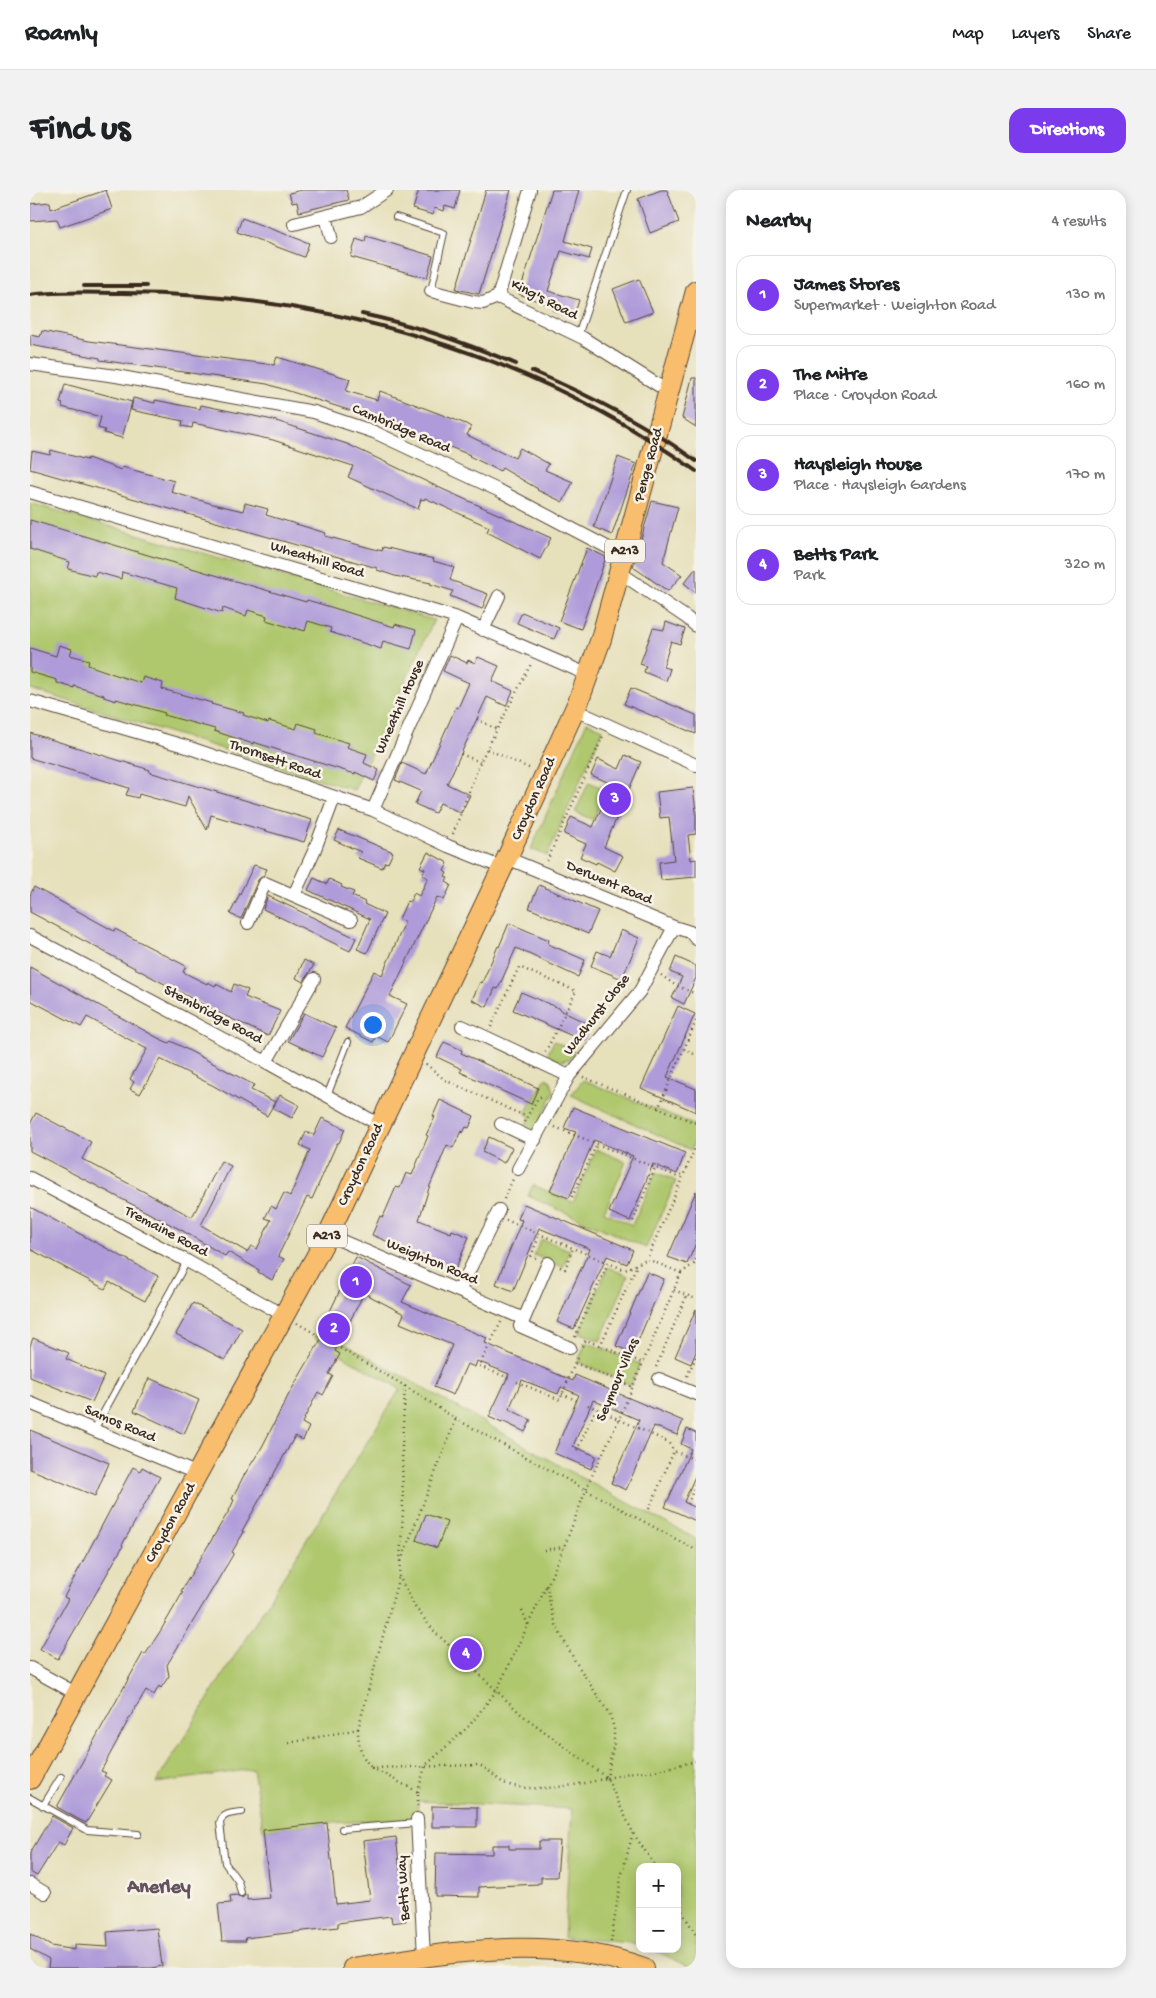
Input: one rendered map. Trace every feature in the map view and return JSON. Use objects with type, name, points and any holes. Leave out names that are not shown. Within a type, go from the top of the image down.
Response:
[{"type":"main road","name":"Penge Road","points":[[601,639],[696,291]]},
{"type":"main road","name":"Croydon Road","points":[[30,1779],[328,1235],[505,863],[590,675],[601,639]]},
{"type":"main road","points":[[353,1968],[389,1965],[450,1953],[542,1949],[609,1957],[644,1968]]},
{"type":"street","points":[[294,224],[367,205],[387,190]]},
{"type":"street","name":"King's Road","points":[[530,190],[498,297],[578,336],[669,392]]},
{"type":"street","points":[[326,216],[331,237]]},
{"type":"street","points":[[431,291],[483,303],[498,297]]},
{"type":"street","name":"Cambridge Road","points":[[30,364],[116,376],[314,412],[374,432],[502,492],[621,564],[696,626]]},
{"type":"street","name":"Wheathill Road","points":[[30,492],[457,618],[590,675]]},
{"type":"street","points":[[483,630],[499,596]]},
{"type":"street","name":"Wheathill House","points":[[373,810],[457,618]]},
{"type":"street","name":"Thornsett Road","points":[[30,701],[182,745],[373,810],[448,846],[505,863]]},
{"type":"street","points":[[575,710],[696,765]]},
{"type":"street","points":[[294,895],[315,849],[334,798]]},
{"type":"street","name":"Derwent Road","points":[[505,863],[542,872],[690,932],[696,939]]},
{"type":"street","points":[[248,923],[265,883],[351,920]]},
{"type":"street","name":"Wadhurst Close","points":[[518,1169],[570,1074],[640,991],[674,927]]},
{"type":"street","name":"Stembridge Road","points":[[30,936],[380,1125]]},
{"type":"street","points":[[266,1062],[314,979]]},
{"type":"street","points":[[462,1026],[540,1063],[570,1074]]},
{"type":"street","points":[[501,1124],[534,1140]]},
{"type":"street","name":"Tremaine Road","points":[[30,1178],[187,1260],[284,1316]]},
{"type":"street","points":[[459,1291],[498,1213]]},
{"type":"street","name":"Weighton Road","points":[[328,1235],[507,1311],[524,1319],[520,1326],[570,1348]]},
{"type":"street","points":[[524,1319],[548,1262]]},
{"type":"street","points":[[658,1373],[682,1388],[696,1394]]},
{"type":"street","name":"Samos Road","points":[[30,1402],[198,1474]]},
{"type":"street","points":[[30,1668],[77,1694]]},
{"type":"street","name":"Betts Way","points":[[417,1821],[424,1957]]},
{"type":"street","points":[[30,1884],[45,1893]]},
{"type":"lane","points":[[578,336],[627,190]]},
{"type":"lane","points":[[396,217],[444,232],[431,291]]},
{"type":"lane","points":[[327,1096],[348,1042]]},
{"type":"lane","points":[[94,1430],[187,1260]]},
{"type":"lane","points":[[43,1806],[60,1777]]},
{"type":"lane","points":[[30,1798],[87,1830],[138,1834]]},
{"type":"lane","points":[[241,1893],[238,1881],[225,1863],[220,1823],[224,1815],[242,1812]]},
{"type":"lane","points":[[342,1829],[417,1821]]},
{"type":"path","points":[[448,846],[480,762],[538,652]]},
{"type":"path","points":[[477,719],[496,729]]},
{"type":"path","points":[[542,872],[608,725]]},
{"type":"path","points":[[487,749],[544,776]]},
{"type":"path","points":[[461,754],[480,762]]},
{"type":"path","points":[[486,1037],[520,967],[576,991],[540,1063]]},
{"type":"path","points":[[651,969],[676,986],[696,994]]},
{"type":"path","points":[[658,1109],[696,1021]]},
{"type":"path","points":[[684,1050],[696,1055]]},
{"type":"path","points":[[414,1053],[445,1080],[527,1117]]},
{"type":"path","points":[[570,1074],[696,1123]]},
{"type":"path","points":[[544,1122],[676,1176],[684,1174]]},
{"type":"path","points":[[572,1198],[597,1144]]},
{"type":"path","points":[[518,1169],[498,1213],[624,1270],[647,1259],[696,1146]]},
{"type":"path","points":[[633,1221],[655,1168]]},
{"type":"path","points":[[647,1259],[681,1273],[694,1264],[696,1259]]},
{"type":"path","points":[[570,1348],[608,1263]]},
{"type":"path","points":[[600,1346],[638,1263]]},
{"type":"path","name":"Seymour Villas","points":[[425,1766],[469,1726],[497,1690],[547,1586],[589,1482],[619,1420],[681,1273]]},
{"type":"path","points":[[674,1290],[696,1298]]},
{"type":"path","points":[[658,1373],[687,1295]]},
{"type":"path","points":[[507,1311],[479,1366],[509,1378]]},
{"type":"path","points":[[284,1316],[405,1386],[456,1419],[696,1550]]},
{"type":"path","points":[[517,1382],[560,1400],[586,1340],[643,1363]]},
{"type":"path","points":[[682,1388],[696,1357]]},
{"type":"path","points":[[575,1364],[633,1387]]},
{"type":"path","points":[[405,1386],[402,1446],[403,1512],[399,1576],[358,1729],[360,1752],[364,1760],[372,1768],[418,1792]]},
{"type":"path","points":[[562,1394],[580,1402]]},
{"type":"path","points":[[588,1406],[668,1442],[674,1452],[696,1460]]},
{"type":"path","points":[[578,1450],[596,1409]]},
{"type":"path","points":[[400,1564],[456,1419]]},
{"type":"path","points":[[649,1509],[674,1452]]},
{"type":"path","points":[[688,1504],[696,1482]]},
{"type":"path","points":[[544,1550],[564,1547]]},
{"type":"path","points":[[399,1576],[415,1607],[433,1630],[522,1714],[607,1778],[632,1833],[653,1863]]},
{"type":"path","points":[[547,1586],[557,1628],[575,1661],[610,1715],[614,1728],[614,1742],[607,1778]]},
{"type":"path","points":[[522,1610],[528,1625]]},
{"type":"path","points":[[288,1743],[358,1729]]},
{"type":"path","points":[[372,1768],[479,1765],[486,1768],[502,1782],[519,1788],[580,1785],[634,1772],[651,1772],[696,1761]]},
{"type":"path","points":[[417,1821],[418,1792],[425,1766]]},
{"type":"path","points":[[609,1957],[621,1877],[632,1833]]},
{"type":"path","points":[[680,1908],[696,1934]]},
{"type":"green space","points":[[30,503],[434,620],[354,790],[30,689]]},
{"type":"green space","points":[[587,722],[603,729],[547,856],[531,849]]},
{"type":"green space","points":[[589,782],[606,790],[593,820],[575,812]]},
{"type":"green space","points":[[554,1041],[574,1051],[570,1059],[560,1061],[547,1055]]},
{"type":"green space","points":[[546,1078],[551,1081],[554,1092],[535,1132],[523,1130],[530,1117],[525,1113]]},
{"type":"green space","points":[[583,1080],[696,1126],[696,1137],[691,1150],[571,1095]]},
{"type":"green space","points":[[596,1149],[626,1162],[604,1212],[632,1225],[656,1172],[676,1181],[646,1248],[528,1196],[533,1185],[573,1202]]},
{"type":"green space","points":[[541,1239],[570,1250],[563,1267],[534,1255]]},
{"type":"green space","points":[[608,1267],[628,1276],[600,1341],[579,1332]]},
{"type":"green space","points":[[319,1329],[589,1482],[696,1539],[696,1968],[692,1968],[660,1953],[681,1953],[681,1863],[636,1863],[636,1944],[564,1937],[572,1809],[418,1801],[417,1819],[327,1823],[263,1830],[253,1769],[156,1783],[400,1389],[319,1342],[314,1337]]},
{"type":"green space","points":[[586,1342],[640,1364],[631,1385],[578,1362]]},
{"type":"building","points":[[106,190],[112,209],[60,227],[57,219],[30,221],[30,204],[50,202],[51,209]]},
{"type":"building","points":[[302,190],[346,190],[349,200],[299,212],[297,202],[292,203],[289,193]]},
{"type":"building","points":[[419,190],[460,190],[455,209],[445,206],[444,211],[434,208],[433,215],[413,209]]},
{"type":"building","points":[[486,190],[511,190],[479,294],[456,289]]},
{"type":"building","points":[[552,190],[579,190],[565,241],[592,249],[589,259],[561,251],[548,291],[579,300],[574,316],[553,310],[554,307],[519,294]]},
{"type":"building","points":[[661,190],[667,190],[679,222],[650,233],[638,199]]},
{"type":"building","points":[[242,218],[309,243],[304,257],[237,232]]},
{"type":"building","points":[[366,236],[433,256],[427,278],[351,257],[356,239],[365,242]]},
{"type":"building","points":[[639,279],[653,312],[626,322],[613,289]]},
{"type":"building","points":[[42,331],[89,341],[274,365],[277,357],[350,379],[346,391],[377,400],[380,391],[466,424],[471,427],[467,435],[515,458],[520,448],[549,464],[545,470],[573,482],[563,502],[537,490],[502,468],[500,471],[470,455],[365,413],[364,415],[267,384],[100,360],[100,358],[30,345],[30,335],[40,337]]},
{"type":"building","points":[[692,378],[696,378],[696,427],[682,418]]},
{"type":"building","points":[[65,384],[132,402],[122,438],[104,433],[105,430],[98,428],[101,417],[62,407],[63,404],[60,403]]},
{"type":"building","points":[[133,398],[155,403],[155,400],[200,409],[201,405],[273,420],[347,444],[551,538],[540,559],[487,532],[489,527],[425,498],[424,500],[421,499],[418,509],[348,477],[353,466],[273,440],[193,423],[192,428],[182,426],[183,421],[131,410]]},
{"type":"building","points":[[51,450],[87,460],[88,458],[121,470],[122,467],[174,481],[171,492],[213,504],[243,511],[245,503],[268,509],[266,515],[326,533],[325,536],[382,551],[383,547],[434,559],[433,561],[454,567],[450,580],[488,594],[482,609],[450,596],[453,591],[431,583],[395,576],[377,570],[377,568],[30,469],[32,451],[50,455]]},
{"type":"building","points":[[618,457],[636,464],[612,535],[594,527]]},
{"type":"building","points":[[652,501],[678,507],[663,562],[682,575],[668,591],[633,567]]},
{"type":"building","points":[[30,520],[306,602],[307,600],[394,627],[395,624],[416,630],[411,649],[383,641],[381,649],[330,632],[331,628],[308,621],[305,631],[266,620],[267,616],[248,610],[246,616],[223,608],[222,613],[175,598],[177,588],[122,572],[121,579],[96,572],[95,576],[68,569],[70,562],[30,549]]},
{"type":"building","points":[[587,548],[606,557],[581,629],[559,621]]},
{"type":"building","points":[[696,568],[696,593],[684,583]]},
{"type":"building","points":[[522,612],[559,628],[554,639],[517,623]]},
{"type":"building","points":[[666,622],[685,629],[680,644],[671,641],[663,667],[670,669],[666,681],[644,672],[646,666],[640,664],[653,628],[664,630]]},
{"type":"building","points":[[59,645],[72,649],[70,655],[89,660],[88,665],[122,677],[141,683],[143,677],[163,683],[162,689],[244,713],[243,715],[268,723],[269,721],[296,729],[298,723],[317,729],[316,733],[349,743],[347,747],[367,754],[364,763],[379,770],[374,781],[355,772],[355,774],[253,742],[253,744],[214,731],[215,729],[116,699],[116,701],[104,697],[104,695],[74,686],[74,688],[57,683],[57,680],[30,672],[30,648],[56,656]]},
{"type":"building","points":[[450,655],[467,663],[468,660],[475,663],[478,657],[499,666],[492,681],[513,691],[506,706],[487,697],[447,784],[470,795],[461,813],[440,803],[435,813],[415,804],[421,791],[395,780],[402,763],[426,774],[456,707],[458,708],[469,683],[443,671]]},
{"type":"building","points":[[631,688],[696,715],[696,734],[624,704]]},
{"type":"building","points":[[30,733],[150,770],[149,772],[312,820],[304,842],[211,815],[207,830],[188,796],[185,807],[139,794],[138,798],[126,795],[129,788],[30,758]]},
{"type":"building","points":[[625,755],[641,762],[604,847],[623,856],[615,871],[597,862],[596,864],[580,857],[586,844],[564,834],[571,817],[593,827],[612,784],[591,775],[598,759],[619,769]]},
{"type":"building","points":[[693,788],[696,834],[688,835],[691,860],[696,859],[696,877],[661,880],[659,862],[674,860],[669,817],[660,818],[657,792]]},
{"type":"building","points":[[339,830],[393,852],[388,863],[385,862],[382,868],[358,858],[361,852],[334,840]]},
{"type":"building","points":[[428,852],[448,863],[444,871],[447,873],[445,877],[448,878],[446,882],[451,885],[444,900],[437,897],[390,996],[407,1004],[388,1042],[376,1036],[373,1042],[345,1028],[374,971],[382,975],[405,922],[399,919],[407,901],[410,902],[414,893],[419,896],[428,878],[422,875],[425,869],[420,867]]},
{"type":"building","points":[[254,865],[267,869],[258,880],[241,919],[230,914]]},
{"type":"building","points":[[314,878],[327,884],[329,879],[342,885],[341,887],[354,892],[352,896],[385,914],[367,953],[357,949],[370,919],[308,890]]},
{"type":"building","points":[[539,885],[598,911],[588,934],[529,908]]},
{"type":"building","points":[[34,887],[114,931],[115,929],[186,966],[183,972],[207,984],[208,982],[215,986],[216,984],[231,992],[234,984],[248,990],[245,997],[280,1011],[268,1036],[217,1012],[30,912],[30,895]]},
{"type":"building","points":[[268,896],[356,938],[350,951],[263,909]]},
{"type":"building","points":[[509,923],[549,940],[548,944],[585,960],[578,977],[516,948],[498,989],[495,988],[487,1007],[472,1000],[480,982],[482,983]]},
{"type":"building","points":[[621,930],[639,938],[622,979],[591,966],[597,951],[610,956]]},
{"type":"building","points":[[676,957],[696,966],[696,978],[684,1004],[672,998],[682,977],[670,972]]},
{"type":"building","points":[[304,960],[314,965],[303,982],[296,978]]},
{"type":"building","points":[[30,967],[158,1038],[169,1043],[171,1041],[254,1085],[251,1090],[275,1102],[267,1116],[212,1085],[160,1059],[140,1094],[130,1089],[134,1082],[130,1079],[147,1049],[87,1017],[81,1027],[30,1000]]},
{"type":"building","points":[[521,992],[561,1009],[561,1011],[591,1025],[584,1041],[513,1010]]},
{"type":"building","points":[[678,1006],[695,1014],[667,1077],[696,1089],[696,1112],[641,1088]]},
{"type":"building","points":[[304,1013],[336,1028],[322,1057],[288,1041]]},
{"type":"building","points":[[444,1042],[462,1050],[461,1053],[538,1088],[531,1104],[460,1072],[462,1069],[437,1057]]},
{"type":"building","points":[[280,1095],[299,1105],[292,1118],[273,1108]]},
{"type":"building","points":[[440,1100],[474,1116],[469,1128],[466,1127],[463,1133],[461,1131],[453,1148],[447,1145],[429,1188],[419,1220],[451,1233],[452,1230],[469,1237],[455,1270],[372,1235],[380,1216],[383,1217],[396,1187],[400,1188],[406,1173],[412,1175]]},
{"type":"building","points":[[573,1107],[685,1153],[677,1174],[653,1164],[630,1221],[609,1212],[633,1156],[594,1140],[569,1198],[550,1191],[576,1132],[564,1128]]},
{"type":"building","points":[[36,1113],[91,1142],[82,1159],[192,1217],[221,1161],[231,1166],[201,1225],[247,1252],[251,1246],[257,1249],[271,1220],[265,1218],[271,1206],[276,1209],[284,1193],[290,1196],[310,1150],[300,1145],[306,1132],[314,1135],[322,1118],[345,1129],[312,1199],[307,1197],[278,1256],[284,1259],[272,1280],[228,1252],[225,1256],[183,1231],[30,1151],[30,1124]]},
{"type":"building","points":[[489,1137],[512,1148],[504,1163],[482,1152]]},
{"type":"building","points":[[696,1191],[696,1243],[687,1264],[668,1257]]},
{"type":"building","points":[[524,1204],[633,1250],[627,1264],[607,1256],[574,1329],[557,1322],[590,1249],[539,1228],[513,1291],[496,1284],[522,1220],[518,1219]]},
{"type":"building","points":[[30,1207],[158,1276],[145,1301],[109,1282],[105,1289],[30,1249]]},
{"type":"building","points":[[356,1257],[411,1285],[402,1302],[487,1338],[485,1343],[573,1381],[575,1375],[683,1421],[677,1435],[654,1426],[626,1490],[611,1483],[639,1420],[593,1400],[573,1446],[596,1456],[591,1469],[554,1453],[579,1395],[561,1387],[558,1394],[522,1380],[509,1409],[531,1420],[525,1432],[489,1417],[509,1374],[477,1361],[475,1367],[467,1364],[453,1395],[434,1387],[452,1345],[400,1323],[404,1314],[364,1293],[335,1351],[340,1354],[329,1374],[333,1376],[323,1395],[318,1392],[302,1423],[309,1427],[303,1440],[295,1436],[242,1531],[244,1532],[232,1552],[234,1553],[167,1665],[169,1676],[161,1688],[159,1686],[154,1695],[146,1690],[129,1719],[101,1771],[106,1773],[104,1776],[112,1780],[86,1823],[57,1807],[143,1653],[145,1655],[161,1630],[183,1592],[181,1591],[230,1509],[234,1500],[232,1499],[243,1477],[262,1447],[289,1394],[324,1334],[320,1332]]},
{"type":"building","points":[[647,1272],[664,1279],[633,1353],[616,1346]]},
{"type":"building","points":[[193,1303],[242,1329],[225,1360],[176,1334]]},
{"type":"building","points":[[696,1309],[696,1352],[691,1364],[675,1357]]},
{"type":"building","points":[[33,1338],[69,1353],[66,1359],[104,1376],[92,1402],[30,1377],[30,1346]]},
{"type":"building","points":[[149,1378],[199,1400],[184,1434],[134,1411]]},
{"type":"building","points":[[687,1429],[696,1433],[696,1474],[684,1502],[696,1508],[696,1521],[665,1507],[691,1449],[681,1444]]},
{"type":"building","points":[[30,1430],[109,1463],[95,1496],[30,1469]]},
{"type":"building","points":[[133,1467],[140,1471],[142,1467],[160,1477],[58,1659],[40,1649],[68,1599],[64,1597]]},
{"type":"building","points":[[426,1514],[447,1522],[437,1548],[416,1540]]},
{"type":"building","points":[[432,1806],[477,1807],[477,1827],[432,1827]]},
{"type":"building","points":[[52,1816],[73,1828],[64,1845],[58,1842],[37,1876],[30,1872],[30,1853]]},
{"type":"building","points":[[327,1823],[336,1904],[370,1900],[363,1841],[396,1837],[406,1921],[392,1923],[391,1916],[338,1923],[338,1927],[245,1938],[246,1941],[222,1941],[218,1904],[231,1903],[230,1896],[236,1895],[242,1898],[247,1894],[247,1900],[270,1898],[263,1830]]},
{"type":"building","points":[[539,1841],[560,1841],[557,1877],[541,1877],[541,1883],[538,1884],[479,1887],[479,1897],[435,1896],[436,1853],[492,1854],[492,1845],[509,1845],[509,1849],[539,1849]]},
{"type":"building","points":[[157,1928],[162,1966],[152,1968],[48,1968],[49,1960],[30,1949],[30,1934],[51,1946],[75,1950],[75,1945],[108,1947],[107,1932]]},
{"type":"railway","points":[[84,286],[146,286]]},
{"type":"railway","points":[[30,295],[77,292],[200,296],[276,305],[351,319],[424,338],[496,363],[566,394],[633,430],[696,471]]},
{"type":"railway","points":[[362,314],[440,335],[516,364]]},
{"type":"railway","points":[[532,371],[617,411],[677,447],[696,461]]},
{"type":"place","name":"Haysleigh House","points":[[615,799]]},
{"type":"place","name":"James Stores","points":[[356,1282]]},
{"type":"place","name":"The Mitre","points":[[334,1329]]},
{"type":"place","name":"Betts Park","points":[[466,1654]]},
{"type":"district","name":"Anerley","points":[[159,1888]]}]
